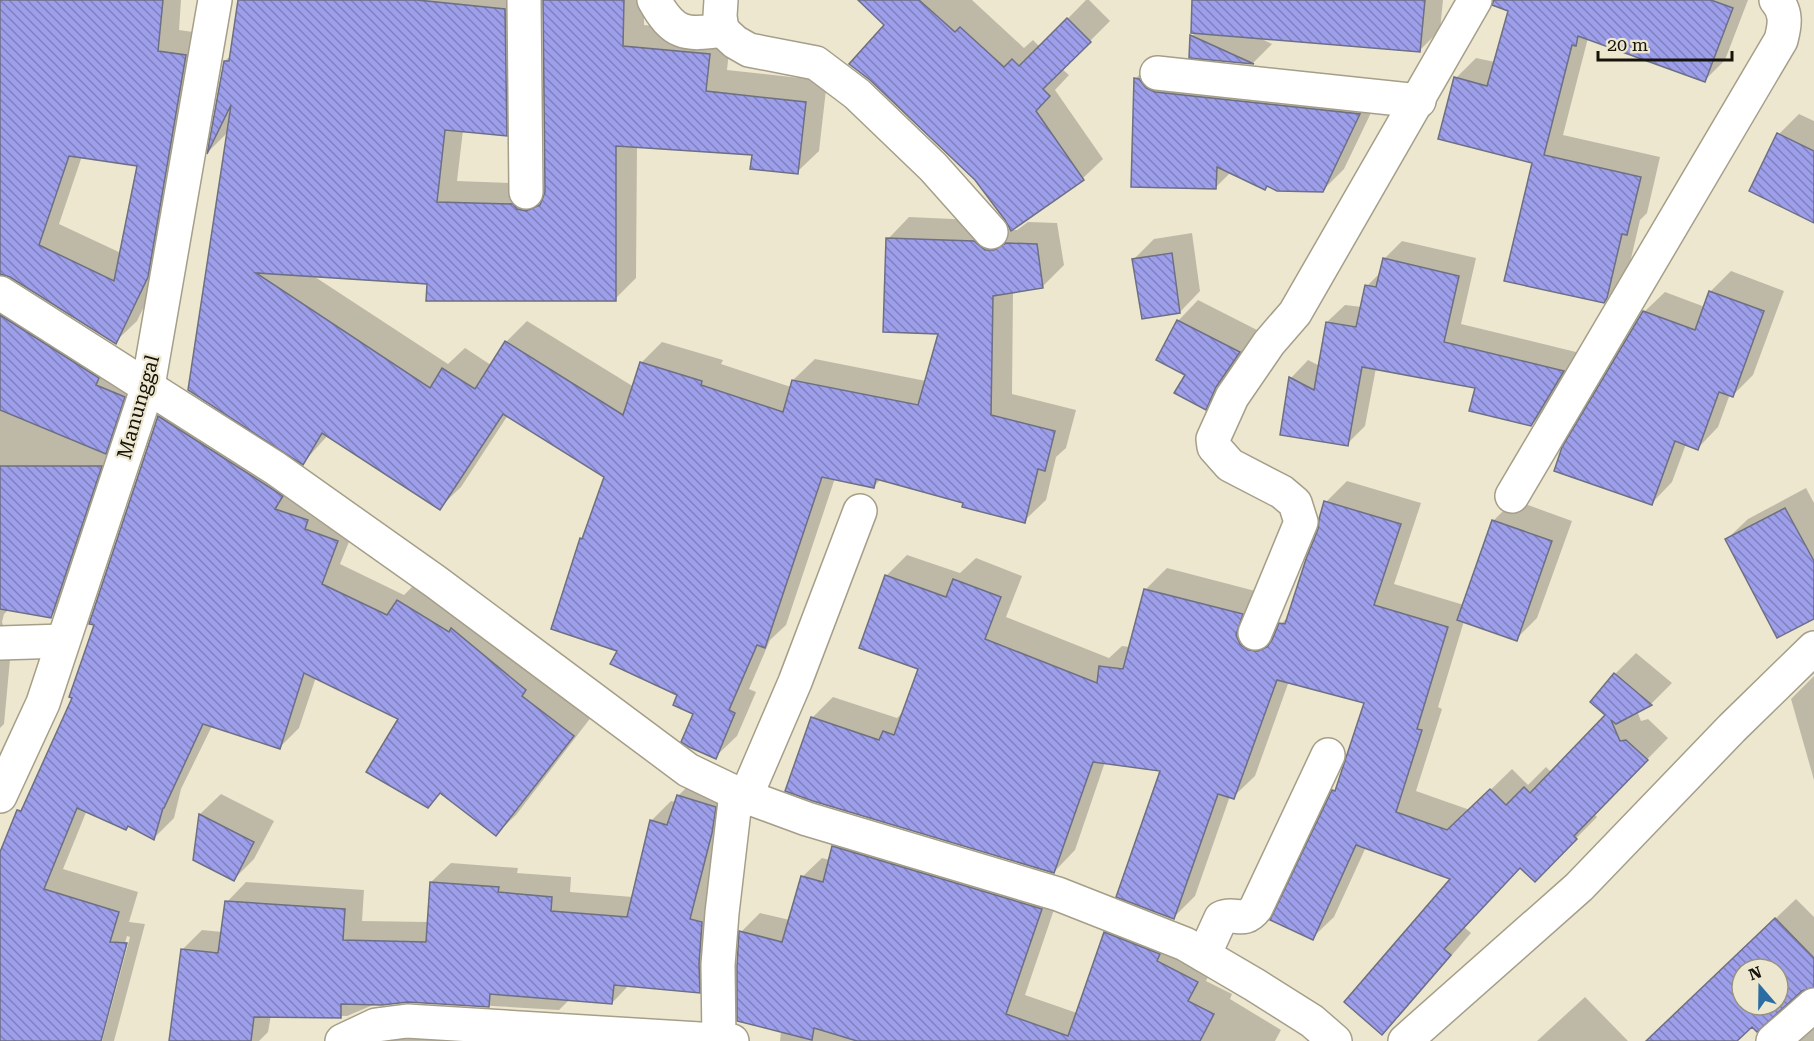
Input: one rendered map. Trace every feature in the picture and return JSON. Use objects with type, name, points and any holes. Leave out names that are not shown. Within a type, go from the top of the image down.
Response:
[{"type":"street","name":"Manunggal","points":[[0,796],[43,703],[148,386],[215,0]]},
{"type":"street","points":[[524,0],[526,192]]},
{"type":"street","points":[[654,0],[662,16],[675,28],[703,33],[722,15],[735,42],[749,50],[816,63],[857,94],[933,167],[991,232]]},
{"type":"street","points":[[1255,633],[1301,522],[1295,503],[1282,492],[1230,465],[1214,447],[1213,439],[1232,397],[1269,344],[1295,313],[1419,100],[1474,0]]},
{"type":"street","points":[[1512,496],[1781,40],[1785,20],[1781,6],[1776,0]]},
{"type":"street","points":[[1157,73],[1419,100]]},
{"type":"street","points":[[0,293],[275,468],[436,582],[688,770],[741,795],[807,819],[1058,894],[1185,944],[1312,1021],[1335,1041]]},
{"type":"street","points":[[342,1041],[376,1025],[407,1021],[435,1033],[723,1040],[718,965],[741,795],[795,682],[860,511]]},
{"type":"street","points":[[0,644],[63,641]]},
{"type":"street","points":[[1405,1041],[1579,887],[1732,728],[1814,648]]},
{"type":"street","points":[[1204,955],[1221,918],[1226,915],[1246,917],[1256,908],[1328,756]]},
{"type":"street","points":[[1773,1041],[1814,1005]]},
{"type":"building","points":[[0,0],[163,0],[158,51],[186,55],[148,277],[116,344],[10,277],[0,274]],"holes":[[[69,156],[137,166],[114,281],[39,245]]]},
{"type":"building","points":[[238,0],[417,0],[505,9],[507,136],[445,130],[437,202],[513,204],[517,209],[526,211],[540,205],[545,192],[543,0],[624,0],[623,46],[710,54],[706,91],[806,102],[798,174],[750,169],[752,155],[616,146],[616,301],[426,301],[427,284],[256,273],[430,388],[442,368],[475,389],[505,341],[623,415],[640,362],[702,381],[701,385],[783,412],[792,380],[918,405],[938,334],[883,332],[886,238],[974,241],[985,250],[994,250],[1006,243],[1037,244],[1043,288],[993,296],[991,415],[1055,431],[1045,471],[1038,469],[1025,523],[962,507],[963,503],[876,479],[874,488],[822,477],[765,648],[757,645],[729,710],[735,713],[716,759],[681,742],[693,714],[673,705],[677,695],[610,664],[617,651],[551,629],[580,538],[582,539],[604,477],[503,414],[440,510],[322,433],[303,465],[188,390],[231,105],[207,154],[224,61],[229,61]]},
{"type":"building","points":[[858,0],[919,0],[955,32],[960,27],[1004,67],[1012,59],[1019,66],[1067,18],[1091,42],[1043,89],[1050,96],[1036,111],[1084,180],[1011,231],[975,180],[870,80],[849,64],[884,25]]},
{"type":"building","points":[[1192,0],[1425,0],[1420,52],[1191,33]]},
{"type":"building","points":[[1494,0],[1711,0],[1733,8],[1705,82],[1578,36],[1576,46],[1572,45],[1544,155],[1641,177],[1627,235],[1622,234],[1604,303],[1504,281],[1532,163],[1438,139],[1454,77],[1487,86],[1508,11],[1492,5]]},
{"type":"building","points":[[1190,35],[1254,64],[1189,58]]},
{"type":"building","points":[[1134,78],[1139,79],[1146,88],[1155,92],[1360,114],[1323,192],[1277,191],[1267,186],[1265,190],[1217,167],[1216,189],[1131,187]]},
{"type":"building","points":[[1777,133],[1814,151],[1814,223],[1749,191]]},
{"type":"building","points":[[1172,253],[1180,313],[1142,319],[1132,259]]},
{"type":"building","points":[[1383,258],[1459,276],[1444,342],[1564,371],[1531,426],[1469,411],[1475,388],[1362,367],[1348,446],[1280,435],[1289,377],[1314,390],[1326,322],[1356,327],[1365,285],[1376,287]]},
{"type":"building","points":[[1709,291],[1764,311],[1733,397],[1719,392],[1698,450],[1675,441],[1652,505],[1554,471],[1562,447],[1643,311],[1695,330]]},
{"type":"building","points":[[0,315],[99,378],[96,385],[125,397],[106,454],[0,410]]},
{"type":"building","points":[[1177,320],[1240,352],[1216,387],[1206,410],[1174,393],[1185,375],[1156,360]]},
{"type":"building","points":[[158,416],[283,496],[275,509],[308,520],[305,529],[338,541],[322,584],[387,615],[397,600],[449,632],[451,628],[526,690],[522,696],[574,736],[496,836],[440,793],[428,808],[366,772],[398,719],[304,673],[280,749],[203,724],[163,808],[154,840],[128,826],[126,830],[77,808],[44,889],[119,912],[110,942],[127,943],[101,1041],[0,1041],[0,852],[17,810],[21,811],[72,698],[69,697],[94,625],[89,624]]},
{"type":"building","points":[[0,466],[102,466],[51,618],[0,609]]},
{"type":"building","points":[[1324,501],[1401,524],[1374,605],[1448,627],[1417,729],[1422,730],[1396,812],[1447,830],[1490,789],[1506,805],[1524,787],[1530,793],[1605,715],[1590,702],[1614,673],[1652,705],[1616,724],[1611,720],[1620,741],[1626,740],[1648,760],[1574,836],[1577,839],[1535,882],[1520,868],[1444,949],[1451,955],[1382,1035],[1344,1002],[1450,879],[1356,845],[1313,940],[1270,920],[1332,790],[1335,791],[1364,703],[1277,680],[1234,799],[1218,794],[1174,919],[1116,897],[1160,771],[1093,762],[1054,873],[785,791],[811,717],[879,740],[883,731],[894,735],[918,669],[859,648],[885,575],[946,597],[953,579],[1001,597],[985,639],[1097,683],[1099,666],[1123,669],[1144,589],[1243,614],[1236,635],[1240,644],[1248,650],[1258,651],[1267,647],[1279,623],[1285,624],[1318,529]]},
{"type":"building","points":[[1785,508],[1814,561],[1814,619],[1777,638],[1725,539]]},
{"type":"building","points":[[1492,520],[1552,541],[1517,641],[1457,620]]},
{"type":"building","points":[[677,795],[716,807],[712,833],[690,919],[702,922],[699,964],[700,993],[614,985],[612,1004],[490,994],[489,1007],[408,1002],[382,1005],[341,1004],[341,1018],[254,1017],[251,1041],[169,1041],[181,949],[218,953],[225,901],[345,909],[343,940],[426,942],[430,882],[499,887],[498,892],[552,897],[551,911],[627,917],[650,820],[667,825]]},
{"type":"building","points":[[199,814],[254,842],[234,881],[193,860]]},
{"type":"building","points":[[832,846],[1042,909],[1006,1014],[1068,1036],[1104,932],[1160,954],[1157,961],[1198,982],[1188,1001],[1214,1014],[1200,1041],[857,1041],[814,1028],[812,1040],[737,1021],[739,931],[782,942],[801,876],[823,882]]},
{"type":"building","points":[[1775,918],[1814,958],[1814,987],[1802,991],[1790,1002],[1790,957],[1734,957]]},
{"type":"building","points":[[1730,961],[1730,1017],[1773,1017],[1757,1032],[1752,1027],[1737,1041],[1646,1041]]}]
